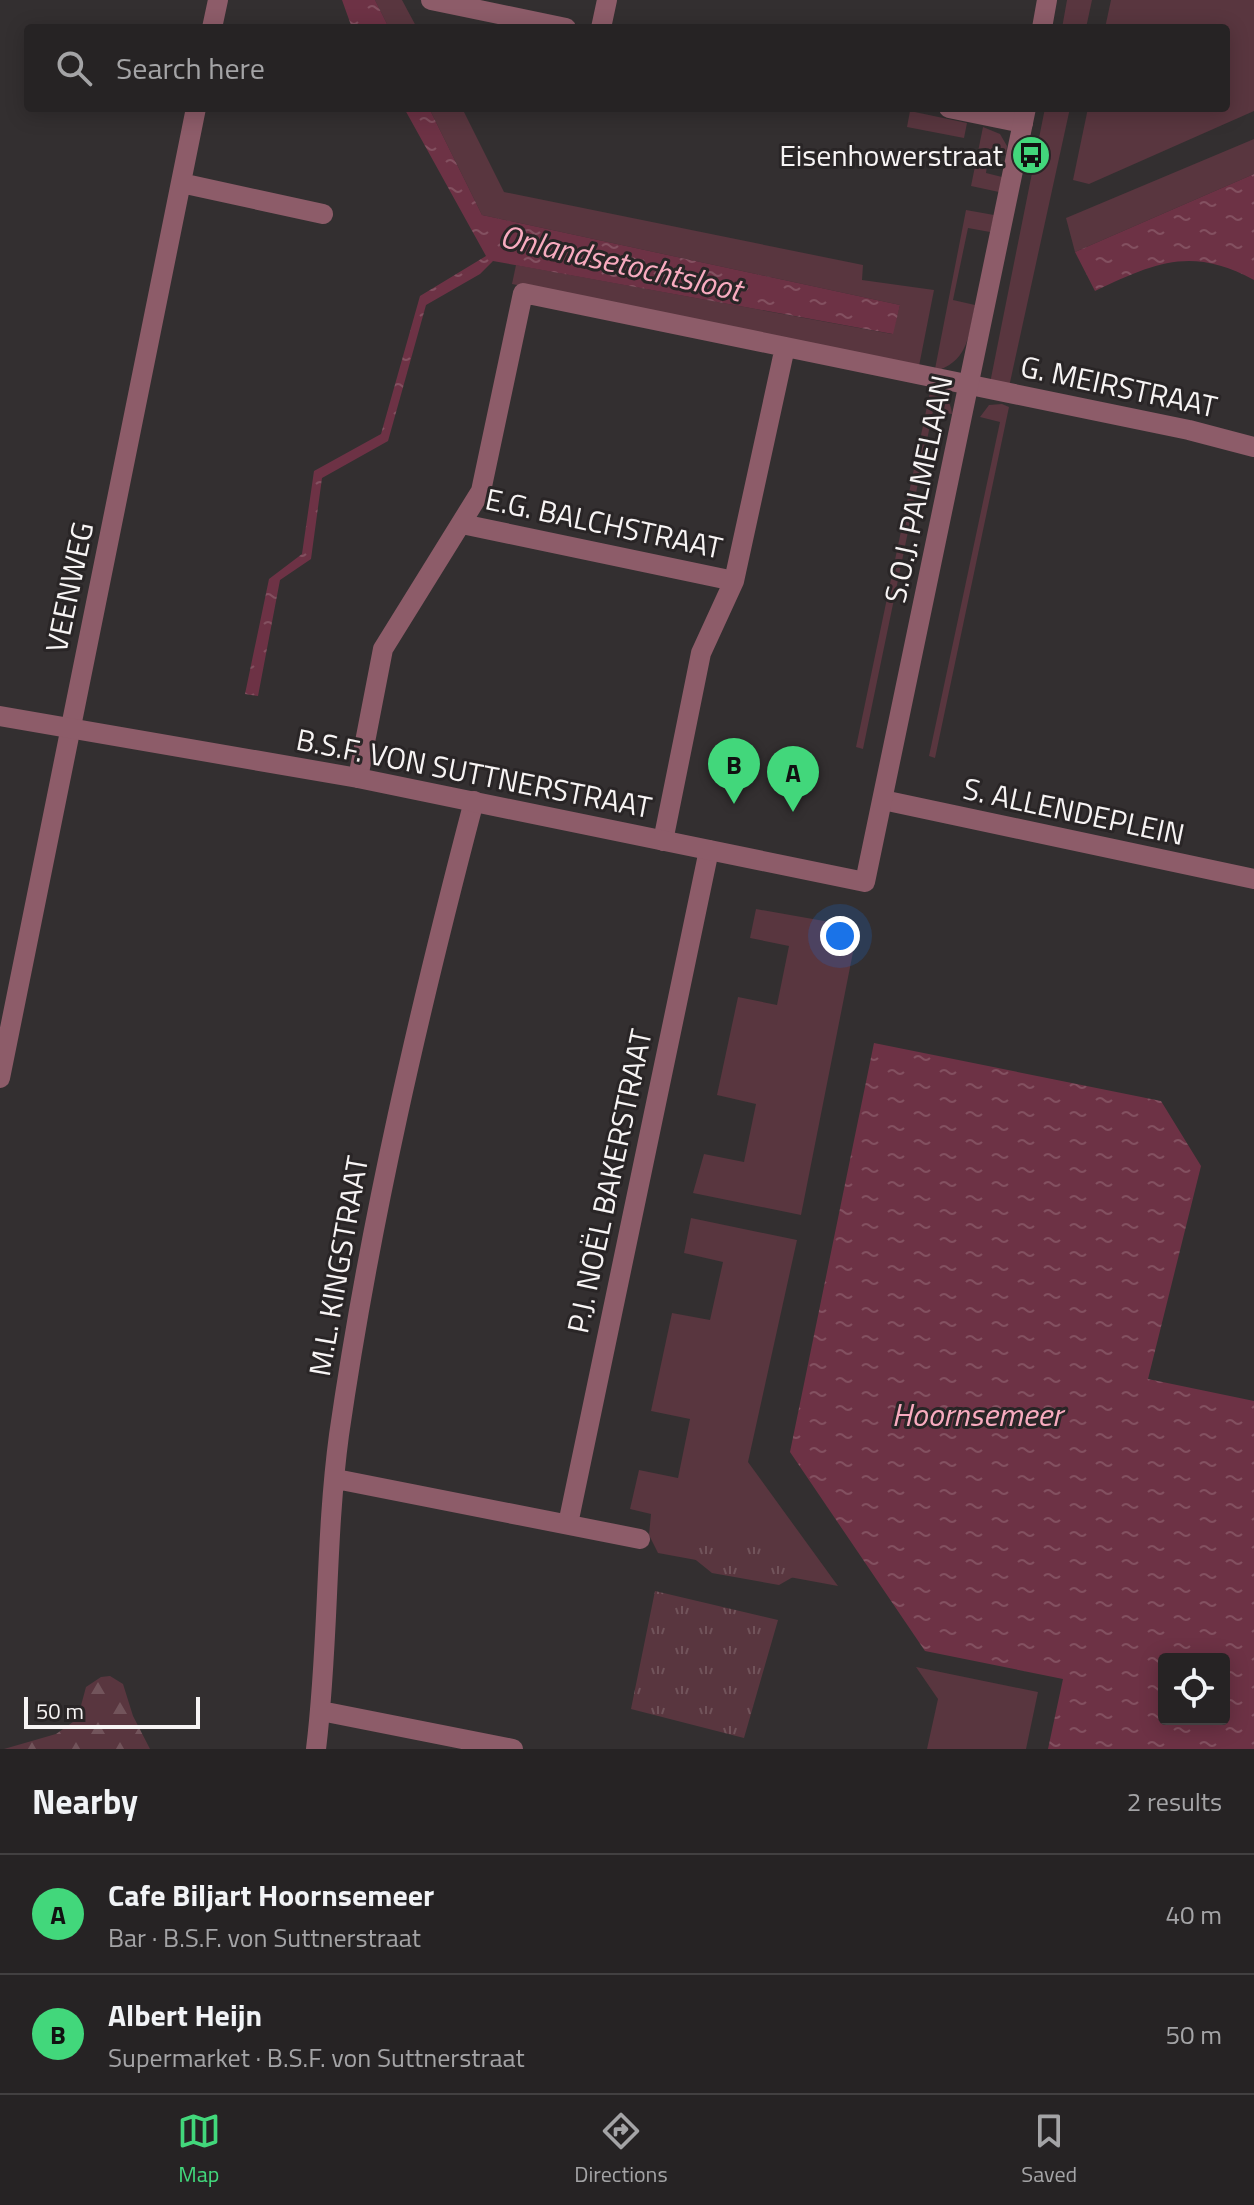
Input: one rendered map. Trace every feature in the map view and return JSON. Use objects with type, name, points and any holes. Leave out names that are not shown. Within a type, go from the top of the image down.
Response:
[{"type":"street","points":[[213,24],[218,0]]},
{"type":"street","points":[[431,0],[547,24]]},
{"type":"street","points":[[602,24],[607,0]]},
{"type":"street","points":[[1043,24],[1047,0]]},
{"type":"street","name":"VEENWEG","points":[[0,1078],[195,112]]},
{"type":"street","points":[[986,112],[1024,116]]},
{"type":"street","name":"S.O.J. PALMELAAN","points":[[865,882],[1024,116]]},
{"type":"street","points":[[181,183],[323,214]]},
{"type":"street","name":"E.G. BALCHSTRAAT","points":[[358,778],[383,649],[481,491],[523,293],[970,386]]},
{"type":"street","name":"E.G. BALCHSTRAAT","points":[[663,841],[701,653],[734,581],[785,347]]},
{"type":"street","name":"G. MEIRSTRAAT","points":[[970,386],[1189,430],[1254,447]]},
{"type":"street","name":"E.G. BALCHSTRAAT","points":[[462,524],[734,581]]},
{"type":"street","name":"B.S.F. VON SUTTNERSTRAAT","points":[[0,716],[358,778],[865,882]]},
{"type":"street","name":"S. ALLENDEPLEIN","points":[[883,800],[1254,879]]},
{"type":"street","name":"M.L. KINGSTRAAT","points":[[316,1749],[339,1438],[390,1140],[425,987],[474,801]]},
{"type":"street","name":"P.J. NOËL BAKERSTRAAT","points":[[568,1524],[709,850]]},
{"type":"street","points":[[336,1479],[640,1539]]},
{"type":"street","points":[[321,1711],[513,1749]]},
{"type":"green space","points":[[375,0],[402,0],[415,24],[387,24]]},
{"type":"green space","points":[[1067,0],[1092,0],[1087,24],[1063,24]]},
{"type":"green space","points":[[1111,0],[1254,0],[1254,111],[1089,184],[1073,180],[1087,112],[1230,112],[1230,24],[1106,24]]},
{"type":"green space","points":[[431,112],[464,112],[504,192],[863,265],[862,280],[934,290],[919,366],[512,284],[516,265],[892,334],[900,305],[482,215]]},
{"type":"green space","points":[[910,112],[967,123],[964,138],[907,127]]},
{"type":"green space","points":[[1044,112],[1069,112],[1009,387],[990,383]]},
{"type":"green space","points":[[983,127],[1000,134],[1007,146],[1006,154],[989,151],[986,173],[1002,177],[999,192],[971,186]]},
{"type":"green space","points":[[1254,139],[1254,174],[1075,252],[1066,218]]},
{"type":"green space","points":[[966,210],[994,215],[990,232],[968,228],[953,300],[975,305],[971,325],[962,352],[939,370],[935,369]]},
{"type":"green space","points":[[930,392],[946,398],[952,414],[933,411],[863,749],[856,747]]},
{"type":"green space","points":[[989,405],[1009,407],[935,758],[929,756],[1000,422],[980,417]]},
{"type":"green space","points":[[756,909],[858,927],[801,1215],[693,1193],[704,1154],[744,1162],[756,1104],[717,1095],[738,997],[777,1005],[789,946],[750,938]]},
{"type":"green space","points":[[691,1218],[797,1240],[748,1462],[838,1586],[658,1553],[649,1535],[651,1514],[630,1509],[639,1470],[678,1478],[690,1419],[651,1411],[672,1313],[710,1320],[723,1262],[684,1253]]},
{"type":"green space","points":[[687,1538],[735,1543],[764,1550],[807,1569],[779,1585],[712,1573],[681,1548]]},
{"type":"green space","points":[[655,1591],[778,1620],[744,1738],[631,1709]]},
{"type":"green space","points":[[916,1667],[1038,1692],[1026,1749],[927,1749],[938,1699]]},
{"type":"green space","points":[[110,1676],[123,1684],[133,1716],[150,1749],[4,1749],[56,1734],[73,1722],[79,1713],[86,1687],[101,1677]]},
{"type":"water","points":[[342,0],[375,0],[387,24],[351,24]]},
{"type":"water","name":"Onlandsetochtsloot","points":[[406,112],[431,112],[482,215],[900,305],[893,334],[493,261],[480,274],[426,305],[388,441],[322,478],[311,559],[280,580],[258,696],[245,694],[269,579],[302,554],[314,471],[381,434],[420,296],[486,256]]},
{"type":"water","points":[[1254,174],[1254,280],[1211,263],[1173,262],[1136,273],[1095,291],[1075,252]]},
{"type":"water","name":"Hoornsemeer","points":[[874,1043],[1161,1101],[1201,1166],[1148,1379],[1254,1401],[1254,1749],[1048,1749],[1063,1679],[925,1651],[790,1452]]},
{"type":"place","name":"Eisenhowerstraat","points":[[1031,155]]},
{"type":"place","name":"Albert Heijn","points":[[734,804]]},
{"type":"place","name":"Cafe Biljart Hoornsemeer","points":[[793,812]]}]
